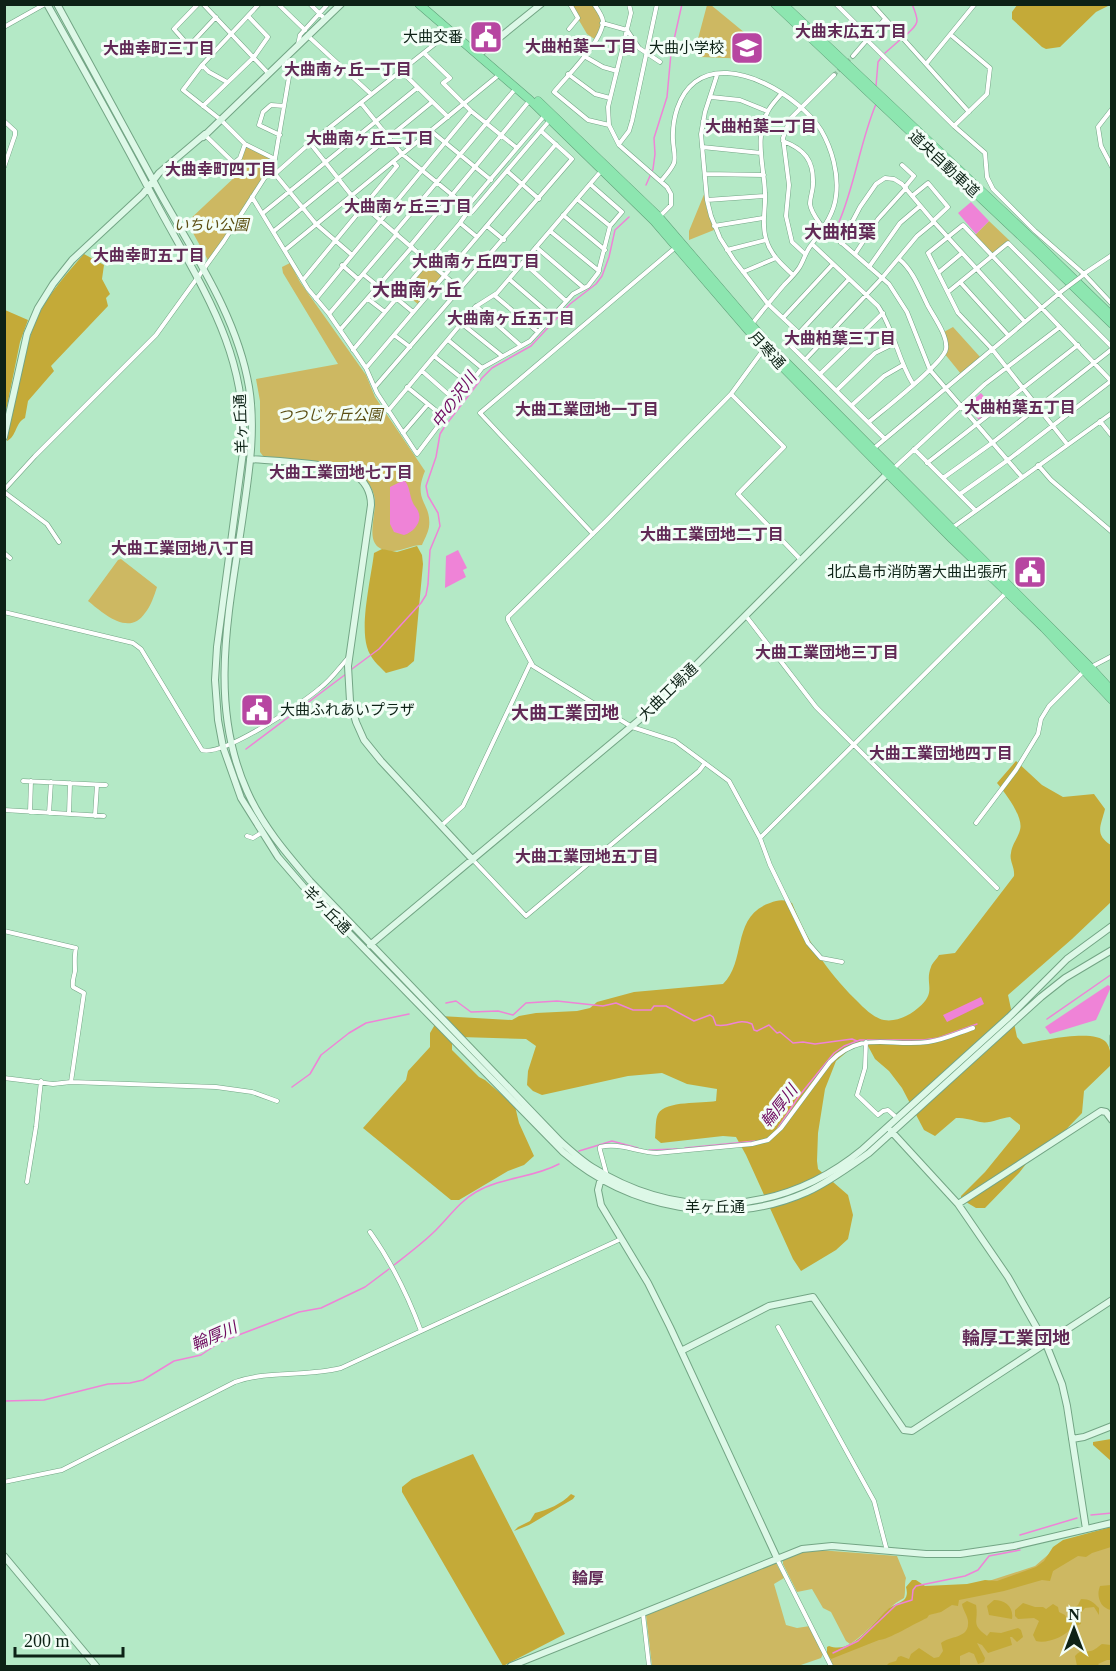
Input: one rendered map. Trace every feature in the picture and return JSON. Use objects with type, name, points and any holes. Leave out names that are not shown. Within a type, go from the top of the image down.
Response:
[{"type":"highway","name":"月寒通","points":[[419,4],[450,32],[480,53],[605,168]]},
{"type":"highway","name":"月寒通","points":[[425,4],[546,108],[657,219],[766,346],[1112,691]]},
{"type":"highway","name":"道央自動車道","points":[[775,4],[1112,324]]},
{"type":"highway","name":"道央自動車道","points":[[783,4],[1112,316]]},
{"type":"highway","name":"月寒通","points":[[1088,669],[1112,700]]},
{"type":"main road","name":"羊ヶ丘通","points":[[46,4],[197,278],[222,328],[237,372],[244,420],[242,459],[217,646],[215,680],[223,747],[241,798],[278,857],[303,886],[563,1152],[647,1199],[680,1207],[710,1210],[761,1206],[808,1191],[845,1171],[1041,997],[1065,978],[1112,950]]},
{"type":"main road","name":"羊ヶ丘通","points":[[57,4],[203,270],[230,324],[241,354],[251,405],[251,460],[223,668],[226,717],[231,743],[247,792],[275,839],[310,881],[560,1141],[603,1176]]},
{"type":"main road","points":[[4,437],[7,414],[25,340],[43,300],[72,260],[154,182],[159,173],[221,120],[298,46],[306,33],[326,19],[341,4]]},
{"type":"main road","points":[[480,53],[541,4]]},
{"type":"main road","points":[[242,459],[335,468],[356,475],[366,485],[371,497],[371,505],[348,666],[349,690],[356,722],[364,740],[381,762],[474,860]]},
{"type":"main road","name":"大曲工場通","points":[[365,949],[632,727],[890,471]]},
{"type":"main road","name":"羊ヶ丘通","points":[[889,1130],[897,1118],[1009,1017],[1067,959],[1112,926]]},
{"type":"main road","points":[[958,1204],[1101,1111],[1107,1112],[1112,1120]]},
{"type":"main road","points":[[889,1130],[958,1204],[1008,1277],[1046,1344],[1062,1385],[1086,1529]]},
{"type":"main road","points":[[603,1176],[599,1199],[648,1283],[777,1558]]},
{"type":"main road","points":[[681,1351],[769,1306],[813,1298],[904,1430],[912,1431],[1112,1300]]},
{"type":"main road","points":[[1072,1439],[1084,1437],[1112,1426]]},
{"type":"main road","points":[[511,1666],[777,1558],[811,1547],[832,1546],[926,1554],[968,1553],[1014,1546],[1112,1523]]},
{"type":"main road","points":[[4,1556],[96,1666]]},
{"type":"street","points":[[4,27],[46,4]]},
{"type":"street","points":[[198,4],[174,29],[189,45],[216,17]]},
{"type":"street","points":[[203,4],[268,73]]},
{"type":"street","points":[[259,4],[202,65],[183,90],[221,120],[245,144],[275,159]]},
{"type":"street","points":[[278,4],[372,94]]},
{"type":"street","points":[[310,4],[326,19]]},
{"type":"street","points":[[306,33],[328,4]]},
{"type":"street","points":[[569,29],[578,18],[570,4]]},
{"type":"street","points":[[594,4],[599,11],[602,23],[594,44],[554,92],[588,120],[609,125]]},
{"type":"street","points":[[629,4],[631,14],[608,107],[609,125],[619,145],[660,180],[671,194],[670,205],[657,219]]},
{"type":"street","points":[[619,145],[629,131],[632,121],[657,4]]},
{"type":"street","points":[[836,4],[954,126],[985,153],[987,177],[993,189],[1112,304]]},
{"type":"street","points":[[872,4],[969,112]]},
{"type":"street","points":[[926,64],[975,4]]},
{"type":"street","points":[[203,106],[254,57],[268,37],[248,16]]},
{"type":"street","points":[[853,56],[885,19]]},
{"type":"street","points":[[602,23],[627,30],[639,48],[660,62]]},
{"type":"street","points":[[275,174],[310,143],[450,32]]},
{"type":"street","points":[[951,35],[990,68],[987,94],[954,126]]},
{"type":"street","points":[[424,53],[450,78],[444,83],[471,111],[517,148]]},
{"type":"street","points":[[584,56],[603,67],[617,71]]},
{"type":"street","points":[[59,542],[47,524],[4,491],[35,456],[156,335],[203,270],[269,171],[275,159],[290,71],[290,66],[284,59]]},
{"type":"street","points":[[202,65],[209,72],[227,82]]},
{"type":"street","points":[[401,71],[448,117]]},
{"type":"street","points":[[285,250],[501,73]]},
{"type":"street","points":[[568,74],[595,94],[610,98]]},
{"type":"street","points":[[660,180],[669,172],[675,160],[673,133],[680,102],[686,91],[704,77],[717,75],[748,77],[769,84],[800,107],[820,129],[834,163],[837,196],[832,211],[799,268],[749,327]]},
{"type":"street","points":[[717,75],[703,121],[702,147],[707,200],[714,226],[727,250],[768,304],[799,333]]},
{"type":"street","points":[[805,255],[792,242],[786,216],[789,184],[783,141],[790,119],[834,75]]},
{"type":"street","points":[[329,314],[517,87]]},
{"type":"street","points":[[263,213],[417,88]]},
{"type":"street","points":[[782,93],[768,111],[761,131],[765,196],[763,218],[766,240],[776,258],[793,275]]},
{"type":"street","points":[[711,97],[740,100],[768,111]]},
{"type":"street","points":[[340,330],[378,287],[530,100]]},
{"type":"street","points":[[274,231],[432,102]]},
{"type":"street","points":[[361,103],[402,154],[472,212],[541,131],[548,117]]},
{"type":"street","points":[[280,135],[259,125],[263,112],[271,105],[284,106]]},
{"type":"street","points":[[1112,109],[1098,127],[1101,146],[1112,167]]},
{"type":"street","points":[[316,299],[471,111]]},
{"type":"street","points":[[353,350],[460,223],[467,210],[517,148],[548,117]]},
{"type":"street","points":[[4,121],[15,131],[4,167]]},
{"type":"street","points":[[703,121],[761,131]]},
{"type":"street","points":[[431,131],[491,180]]},
{"type":"street","points":[[375,387],[572,159],[541,131]]},
{"type":"street","points":[[205,134],[234,164],[240,158],[245,144]]},
{"type":"street","points":[[783,141],[805,152],[812,169],[813,183],[810,203],[813,216],[882,278],[899,297],[930,370],[1022,477]]},
{"type":"street","points":[[310,143],[352,196],[460,290]]},
{"type":"street","points":[[366,368],[556,144]]},
{"type":"street","points":[[702,147],[761,153]]},
{"type":"street","points":[[303,280],[397,166],[393,162]]},
{"type":"street","points":[[855,254],[878,219],[914,176],[902,165]]},
{"type":"street","points":[[388,411],[476,306],[494,295],[605,168]]},
{"type":"street","points":[[269,171],[275,174],[316,224],[352,255]]},
{"type":"street","points":[[507,171],[539,199]]},
{"type":"street","points":[[705,174],[764,175]]},
{"type":"street","points":[[841,243],[860,207],[876,184],[885,178],[894,179],[905,187],[1025,322]]},
{"type":"street","points":[[805,360],[882,278],[917,236],[948,207],[928,183],[912,196]]},
{"type":"street","points":[[252,197],[303,280],[366,368],[388,411],[417,454],[482,368],[530,340],[573,294],[588,286],[599,271],[610,226],[622,212],[590,184]]},
{"type":"street","points":[[707,200],[765,196]]},
{"type":"street","points":[[577,199],[610,226]]},
{"type":"street","points":[[869,267],[900,223],[920,206]]},
{"type":"street","points":[[563,215],[605,250]]},
{"type":"street","points":[[714,226],[763,218]]},
{"type":"street","points":[[460,223],[477,237]]},
{"type":"street","points":[[960,494],[1008,460],[1052,425],[1111,381],[963,225],[928,254],[958,313],[1007,367],[1038,406],[1052,425],[1067,444]]},
{"type":"street","points":[[487,226],[504,240]]},
{"type":"street","points":[[550,231],[599,271]]},
{"type":"street","points":[[727,250],[766,240]]},
{"type":"street","points":[[943,478],[992,443],[1112,348],[1008,243],[948,292]]},
{"type":"street","points":[[812,244],[883,313],[903,365],[913,384]]},
{"type":"street","points":[[593,534],[480,413],[680,245]]},
{"type":"street","points":[[536,247],[584,288]]},
{"type":"street","points":[[938,273],[962,253]]},
{"type":"street","points":[[870,451],[1008,335],[1083,275],[1112,255]]},
{"type":"street","points":[[743,272],[776,258]]},
{"type":"street","points":[[869,422],[930,370],[942,358],[946,349],[945,339],[907,265],[899,258]]},
{"type":"street","points":[[523,262],[566,301]]},
{"type":"street","points":[[783,318],[833,264]]},
{"type":"street","points":[[342,265],[358,279]]},
{"type":"street","points":[[363,274],[378,287]]},
{"type":"street","points":[[508,279],[552,316]]},
{"type":"street","points":[[849,279],[789,344],[885,439]]},
{"type":"street","points":[[960,282],[1008,335]]},
{"type":"street","points":[[494,295],[538,332]]},
{"type":"street","points":[[396,298],[413,312]]},
{"type":"street","points":[[368,299],[385,312]]},
{"type":"street","points":[[476,306],[520,345]]},
{"type":"street","points":[[820,375],[883,313]]},
{"type":"street","points":[[461,323],[502,356]]},
{"type":"street","points":[[890,471],[960,405],[1060,327]]},
{"type":"street","points":[[394,335],[410,347]]},
{"type":"street","points":[[448,340],[482,368]]},
{"type":"street","points":[[837,390],[875,353],[895,343]]},
{"type":"street","points":[[927,463],[1078,345]]},
{"type":"street","points":[[766,346],[731,394],[593,534],[508,616],[508,620],[530,664],[632,727],[675,741],[729,781],[760,838],[770,865],[808,943],[821,958],[842,962]]},
{"type":"street","points":[[434,356],[470,384]]},
{"type":"street","points":[[852,405],[884,376],[903,365]]},
{"type":"street","points":[[422,371],[456,401]]},
{"type":"street","points":[[408,387],[444,417]]},
{"type":"street","points":[[731,394],[784,447],[738,494],[801,560]]},
{"type":"street","points":[[403,433],[428,404]]},
{"type":"street","points":[[949,530],[1112,413]]},
{"type":"street","points":[[1101,421],[1112,436]]},
{"type":"street","points":[[914,449],[975,510]]},
{"type":"street","points":[[1038,465],[1051,480],[1111,530]]},
{"type":"street","points":[[4,553],[10,558]]},
{"type":"street","points":[[760,838],[1009,590]]},
{"type":"street","points":[[4,612],[133,643],[141,649],[202,750],[207,752],[223,747],[279,719],[322,687],[349,657]]},
{"type":"street","points":[[746,615],[816,707],[998,888]]},
{"type":"street","points":[[976,823],[1016,770],[1038,734],[1041,719],[1048,706],[1088,669],[1112,656]]},
{"type":"street","points":[[441,826],[462,806],[530,664]]},
{"type":"street","points":[[474,860],[526,916],[699,771],[705,763]]},
{"type":"street","points":[[23,781],[106,785]]},
{"type":"street","points":[[30,812],[31,781]]},
{"type":"street","points":[[49,813],[51,782]]},
{"type":"street","points":[[69,814],[70,783]]},
{"type":"street","points":[[95,816],[97,785]]},
{"type":"street","points":[[4,810],[104,816]]},
{"type":"street","points":[[247,836],[253,838],[261,832]]},
{"type":"street","points":[[4,931],[76,948],[72,982],[73,987],[84,993],[71,1082]]},
{"type":"street","points":[[603,1176],[600,1148],[606,1146],[621,1146],[644,1153],[657,1153],[752,1144],[768,1140],[781,1128],[830,1062],[844,1049],[866,1042],[925,1042],[946,1038],[973,1028]]},
{"type":"street","points":[[1112,1036],[1112,1046]]},
{"type":"street","points":[[866,1042],[865,1068],[856,1095],[878,1115],[888,1110],[897,1118]]},
{"type":"street","points":[[4,1078],[53,1084],[71,1082],[216,1087],[252,1092],[278,1101]]},
{"type":"street","points":[[27,1182],[41,1082]]},
{"type":"street","points":[[370,1232],[407,1296],[421,1331]]},
{"type":"street","points":[[4,1482],[62,1470],[235,1382],[258,1376],[332,1370],[622,1238]]},
{"type":"street","points":[[778,1327],[874,1501],[887,1551]]},
{"type":"street","points":[[777,1558],[831,1666]]},
{"type":"street","points":[[643,1613],[649,1666]]},
{"type":"green space","points":[[570,5],[594,5],[603,20],[596,40],[587,34]]},
{"type":"green space","points":[[707,5],[711,5],[762,47],[751,59],[700,57],[695,50]]},
{"type":"green space","name":"いちい公園","points":[[245,144],[275,159],[209,262],[187,222],[237,175]]},
{"type":"green space","points":[[705,192],[706,206],[714,230],[689,240],[689,231]]},
{"type":"green space","points":[[989,221],[1010,241],[992,256],[974,236]]},
{"type":"green space","points":[[428,261],[444,275],[419,305],[402,291]]},
{"type":"green space","name":"つつじヶ丘公園","points":[[290,263],[300,282],[366,375],[375,397],[425,471],[421,496],[428,512],[429,527],[422,545],[394,551],[376,545],[372,531],[374,495],[364,479],[350,467],[263,456],[260,452],[260,401],[256,379],[338,364],[283,273],[282,267]]},
{"type":"green space","points":[[953,327],[981,358],[961,374],[944,353],[946,349],[942,333]]},
{"type":"green space","points":[[121,559],[157,587],[147,610],[139,620],[131,623],[124,623],[108,616],[88,601]]},
{"type":"green space","points":[[1111,1528],[1111,1666],[833,1666],[828,1657],[869,1640],[961,1590],[1035,1566],[1064,1541]]},
{"type":"green space","points":[[805,1551],[897,1556],[906,1578],[904,1598],[850,1644],[846,1641],[831,1612],[823,1608],[812,1589],[797,1592],[783,1564],[783,1560]]},
{"type":"green space","points":[[776,1563],[784,1578],[774,1584],[786,1625],[797,1628],[810,1626],[823,1654],[821,1658],[798,1666],[652,1666],[646,1615]]},
{"type":"shaded area","points":[[1017,5],[1110,5],[1096,12],[1060,47],[1046,49],[1012,19],[1012,12]]},
{"type":"shaded area","points":[[971,202],[989,221],[976,234],[958,213]]},
{"type":"shaded area","points":[[84,254],[104,265],[102,279],[110,294],[106,298],[108,306],[51,366],[54,371],[28,401],[25,418],[7,441],[16,392],[33,327],[49,297]]},
{"type":"shaded area","points":[[5,310],[28,320],[20,342],[6,411],[5,411]]},
{"type":"shaded area","points":[[981,393],[994,408],[979,420],[966,406]]},
{"type":"shaded area","points":[[404,480],[418,511],[419,519],[414,529],[404,535],[394,532],[390,524],[390,487]]},
{"type":"shaded area","points":[[417,546],[422,555],[423,564],[414,661],[407,667],[386,673],[370,655],[365,637],[365,613],[374,553],[382,549],[397,552]]},
{"type":"shaded area","points":[[458,550],[467,568],[463,570],[466,577],[445,588],[446,556]]},
{"type":"shaded area","points":[[1016,761],[1042,785],[1063,797],[1094,794],[1105,809],[1100,829],[1102,837],[1111,845],[1111,902],[1008,995],[1017,1037],[1023,1044],[1066,1037],[1100,1038],[1109,1047],[1111,1065],[1084,1091],[1082,1113],[1052,1144],[1037,1150],[1019,1173],[985,1208],[976,1208],[961,1199],[961,1196],[985,1172],[1020,1129],[1020,1125],[1010,1117],[991,1122],[956,1118],[935,1136],[924,1130],[902,1088],[889,1071],[875,1059],[868,1046],[854,1046],[836,1061],[825,1089],[818,1133],[818,1169],[848,1195],[853,1215],[848,1239],[836,1250],[801,1271],[793,1259],[736,1137],[723,1136],[661,1143],[655,1138],[657,1116],[662,1110],[668,1106],[716,1101],[717,1089],[687,1084],[662,1073],[628,1076],[542,1095],[527,1085],[528,1071],[536,1046],[526,1039],[460,1037],[452,1042],[452,1050],[479,1077],[515,1106],[519,1123],[534,1156],[524,1165],[508,1171],[459,1200],[451,1200],[363,1128],[406,1080],[408,1071],[430,1047],[430,1033],[440,1016],[512,1020],[519,1016],[536,1013],[577,1011],[590,1008],[597,1002],[634,992],[723,984],[735,963],[744,928],[750,918],[758,909],[776,901],[784,900],[792,903],[811,943],[826,966],[844,988],[868,1011],[880,1019],[889,1020],[911,1014],[927,997],[929,973],[939,955],[955,953],[1014,876],[1011,856],[1019,833],[1019,819],[1013,805],[997,783]]},
{"type":"shaded area","points":[[1108,985],[1111,987],[1096,1020],[1050,1034],[1045,1027]]},
{"type":"shaded area","points":[[981,997],[984,1004],[947,1022],[943,1015]]},
{"type":"shaded area","points":[[1112,1439],[1111,1461],[1093,1445],[1093,1442]]},
{"type":"shaded area","points":[[473,1454],[565,1634],[503,1666],[402,1492],[402,1487],[412,1479]]},
{"type":"shaded area","points":[[571,1494],[575,1496],[573,1499],[529,1525],[514,1531],[530,1521],[535,1513],[554,1506]]},
{"type":"shaded area","points":[[1111,1527],[1111,1547],[1086,1557],[1078,1556],[1053,1571],[1050,1581],[1042,1580],[959,1600],[958,1606],[952,1605],[941,1612],[929,1615],[889,1637],[831,1659],[827,1654],[827,1647],[838,1648],[854,1642],[889,1608],[904,1600],[907,1595],[906,1587],[912,1580],[925,1586],[967,1584],[985,1580],[997,1581],[1036,1567],[1044,1561],[1053,1547],[1063,1540]]},
{"type":"shaded area","points":[[1112,1585],[1111,1610],[1104,1607],[1098,1594],[1100,1586]]},
{"type":"shaded area","points":[[1081,1599],[1095,1604],[1099,1608],[1099,1615],[1094,1607],[1085,1608],[1079,1615],[1081,1624],[1050,1641],[1036,1641],[1033,1635],[1039,1621],[1034,1618],[1018,1619],[1015,1616],[1015,1610],[1023,1603],[1046,1609],[1053,1604],[1067,1619],[1071,1609],[1078,1605]]},
{"type":"shaded area","points":[[994,1600],[1008,1605],[1012,1611],[1012,1619],[989,1615],[987,1606]]},
{"type":"shaded area","points":[[967,1601],[976,1605],[977,1625],[987,1636],[990,1632],[1001,1633],[1018,1628],[1023,1637],[1017,1642],[1010,1637],[1012,1645],[988,1653],[982,1645],[977,1643],[985,1658],[984,1662],[978,1664],[974,1654],[969,1652],[960,1656],[960,1666],[886,1666],[901,1656],[909,1659],[911,1654],[919,1648],[934,1658],[939,1657],[943,1651],[941,1643],[962,1634],[967,1629],[968,1619],[962,1604]]},
{"type":"shaded area","points":[[1102,1644],[1111,1645],[1111,1660],[1098,1664],[1100,1666],[1077,1666],[1075,1656],[1079,1652],[1092,1650]]},
{"type":"waterway","name":"中の沢川","points":[[646,185],[653,169],[654,138],[667,97],[671,53],[682,4]]},
{"type":"waterway","points":[[905,36],[917,22],[912,4]]},
{"type":"waterway","points":[[885,53],[901,39]]},
{"type":"waterway","points":[[876,86],[878,62],[881,58]]},
{"type":"waterway","points":[[839,222],[876,104]]},
{"type":"waterway","name":"中の沢川","points":[[352,669],[379,649],[426,595],[430,550],[440,526],[438,513],[428,496],[426,486],[436,457],[440,434],[492,368],[531,346],[570,304],[596,284],[602,276],[609,257],[615,230],[629,217]]},
{"type":"waterway","name":"中の沢川","points":[[246,749],[346,674]]},
{"type":"waterway","name":"輪厚川","points":[[1047,1019],[1112,974]]},
{"type":"waterway","points":[[446,1003],[456,1001],[471,1012],[498,1011],[513,1015],[526,1003],[557,1001],[603,1006],[616,1003],[633,1010],[651,1010],[654,1006],[666,1006],[694,1021],[710,1015],[716,1025],[721,1026],[747,1022],[752,1024],[754,1030],[757,1031],[769,1025],[793,1043],[815,1044],[852,1039],[857,1041]]},
{"type":"waterway","points":[[292,1087],[310,1074],[321,1055],[349,1033],[366,1023],[409,1014]]},
{"type":"waterway","name":"輪厚川","points":[[778,1128],[799,1096],[834,1053],[844,1046],[860,1040],[938,1038],[977,1024]]},
{"type":"waterway","name":"輪厚川","points":[[579,1151],[612,1141],[638,1148]]},
{"type":"waterway","name":"輪厚川","points":[[685,1148],[755,1141]]},
{"type":"waterway","name":"輪厚川","points":[[649,1150],[677,1149]]},
{"type":"waterway","name":"輪厚川","points":[[394,1265],[426,1239],[476,1192],[496,1183],[549,1169],[559,1164]]},
{"type":"waterway","name":"輪厚川","points":[[4,1401],[44,1400],[108,1384],[143,1380],[174,1361],[201,1355],[220,1342],[299,1312],[321,1308],[365,1287],[389,1269]]},
{"type":"waterway","points":[[1091,1515],[1112,1513]]},
{"type":"waterway","points":[[1020,1535],[1077,1518]]},
{"type":"waterway","points":[[833,1653],[858,1641],[896,1605],[912,1600],[916,1586],[965,1576],[978,1570],[989,1556],[1020,1550]]},
{"type":"tunnel","points":[[834,75],[853,56]]},
{"type":"place","name":"大曲交番","points":[[486,37]]},
{"type":"place","name":"大曲小学校","points":[[747,48]]},
{"type":"place","name":"北広島市消防署大曲出張所","points":[[1030,572]]},
{"type":"place","name":"大曲ふれあいプラザ","points":[[257,710]]},
{"type":"district","name":"大曲末広五丁目","points":[[851,31]]},
{"type":"district","name":"大曲柏葉一丁目","points":[[581,46]]},
{"type":"district","name":"大曲幸町三丁目","points":[[159,48]]},
{"type":"district","name":"大曲南ヶ丘一丁目","points":[[348,69]]},
{"type":"district","name":"大曲柏葉二丁目","points":[[761,126]]},
{"type":"district","name":"大曲南ヶ丘二丁目","points":[[370,138]]},
{"type":"district","name":"大曲幸町四丁目","points":[[221,169]]},
{"type":"district","name":"大曲南ヶ丘三丁目","points":[[408,206]]},
{"type":"district","name":"大曲柏葉","points":[[840,232]]},
{"type":"district","name":"大曲幸町五丁目","points":[[149,255]]},
{"type":"district","name":"大曲南ヶ丘四丁目","points":[[476,261]]},
{"type":"district","name":"大曲南ヶ丘","points":[[417,290]]},
{"type":"district","name":"大曲南ヶ丘五丁目","points":[[511,318]]},
{"type":"district","name":"大曲柏葉三丁目","points":[[840,338]]},
{"type":"district","name":"大曲柏葉五丁目","points":[[1020,407]]},
{"type":"district","name":"大曲工業団地一丁目","points":[[587,409]]},
{"type":"district","name":"大曲工業団地七丁目","points":[[341,472]]},
{"type":"district","name":"大曲工業団地二丁目","points":[[712,534]]},
{"type":"district","name":"大曲工業団地八丁目","points":[[183,548]]},
{"type":"district","name":"大曲工業団地三丁目","points":[[827,652]]},
{"type":"district","name":"大曲工業団地","points":[[565,713]]},
{"type":"district","name":"大曲工業団地四丁目","points":[[941,753]]},
{"type":"district","name":"大曲工業団地五丁目","points":[[587,856]]},
{"type":"district","name":"輪厚工業団地","points":[[1016,1338]]},
{"type":"district","name":"輪厚","points":[[588,1578]]}]
